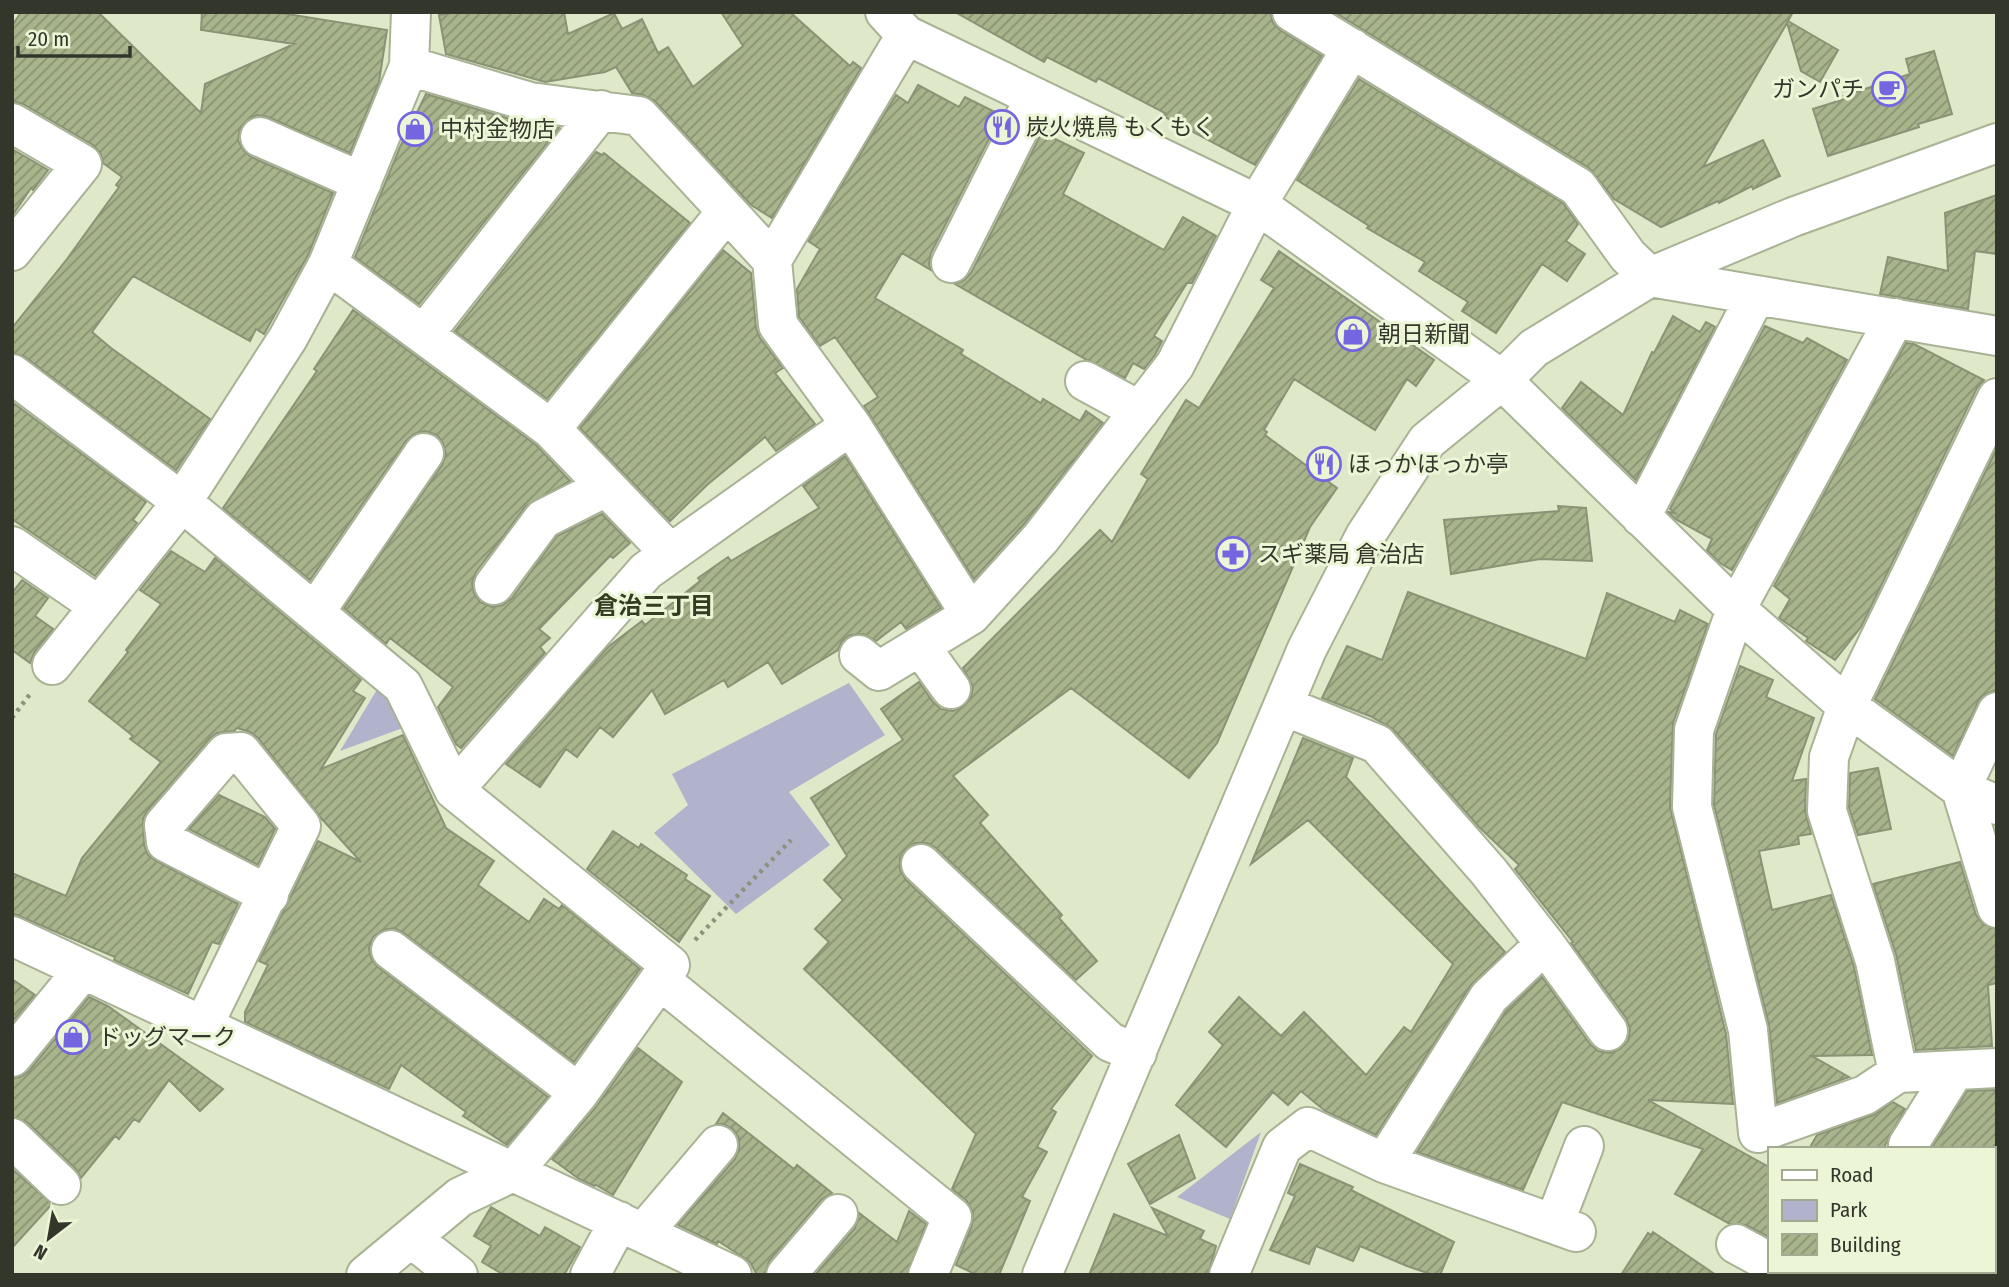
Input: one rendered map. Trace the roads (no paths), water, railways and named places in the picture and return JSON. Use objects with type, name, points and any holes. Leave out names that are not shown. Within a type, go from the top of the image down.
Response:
[{"type":"street","points":[[52,665],[182,502],[288,338],[328,264],[409,66],[411,12]]},
{"type":"street","points":[[1292,12],[1578,187],[1628,256],[1650,276],[1997,336]]},
{"type":"street","points":[[971,615],[851,425],[778,325],[772,260],[895,24],[1035,97],[1257,204],[1502,380],[1736,610],[1847,706],[1961,789],[1997,806]]},
{"type":"street","points":[[859,655],[879,671],[971,615],[1041,538],[1175,365],[1257,204],[1352,48]]},
{"type":"street","points":[[409,66],[530,102],[639,116],[772,260]]},
{"type":"street","points":[[951,263],[1035,97]]},
{"type":"street","points":[[424,334],[600,110]]},
{"type":"street","points":[[12,123],[82,164],[12,251]]},
{"type":"street","points":[[260,137],[362,182]]},
{"type":"street","points":[[1042,1275],[1307,649],[1365,536],[1427,441],[1502,380],[1534,348],[1650,276],[1793,217],[1997,143]]},
{"type":"street","points":[[551,429],[727,211]]},
{"type":"street","points":[[328,264],[551,429],[670,553]]},
{"type":"street","points":[[1641,517],[1756,295]]},
{"type":"street","points":[[1895,318],[1736,610],[1694,730],[1692,807],[1748,1030],[1771,1141],[1865,1095],[1898,1073],[1997,1068]]},
{"type":"street","points":[[12,374],[182,502],[403,686],[454,790],[952,1217],[928,1275]]},
{"type":"street","points":[[1085,381],[1140,411]]},
{"type":"street","points":[[1898,1073],[1875,961],[1827,811],[1829,757],[1847,706],[1997,398]]},
{"type":"street","points":[[454,790],[646,571],[851,425]]},
{"type":"street","points":[[315,611],[424,453]]},
{"type":"street","points":[[494,585],[543,519],[606,487]]},
{"type":"street","points":[[12,546],[99,606]]},
{"type":"street","points":[[920,646],[951,690]]},
{"type":"street","points":[[1283,706],[1377,744],[1489,872],[1608,1031]]},
{"type":"street","points":[[1997,712],[1961,789],[1997,908]]},
{"type":"street","points":[[920,864],[1110,1042],[1137,1053]]},
{"type":"street","points":[[203,1026],[269,895]]},
{"type":"street","points":[[12,936],[732,1275]]},
{"type":"street","points":[[1384,1163],[1489,997],[1545,944]]},
{"type":"street","points":[[391,950],[579,1093]]},
{"type":"street","points":[[12,1057],[83,970]]},
{"type":"street","points":[[366,1275],[460,1197],[513,1172],[579,1093],[665,972]]},
{"type":"street","points":[[1908,1145],[1955,1070]]},
{"type":"street","points":[[1229,1275],[1282,1147],[1308,1127],[1384,1163],[1565,1228],[1584,1146]]},
{"type":"street","points":[[12,1138],[61,1185]]},
{"type":"street","points":[[590,1275],[631,1227],[718,1145]]},
{"type":"street","points":[[786,1275],[838,1214]]},
{"type":"street","points":[[411,1238],[458,1275]]},
{"type":"street","points":[[1736,1244],[1768,1261]]},
{"type":"place","name":"ガンパチ","points":[[1889,89]]},
{"type":"place","name":"炭火焼鳥 もくもく","points":[[1002,127]]},
{"type":"place","name":"中村金物店","points":[[415,129]]},
{"type":"place","name":"朝日新聞","points":[[1353,334]]},
{"type":"place","name":"ほっかほっか亭","points":[[1324,464]]},
{"type":"place","name":"スギ薬局 倉治店","points":[[1233,554]]},
{"type":"place","name":"ドッグマーク","points":[[73,1037]]},
{"type":"district","name":"倉治三丁目","points":[[654,606]]}]
